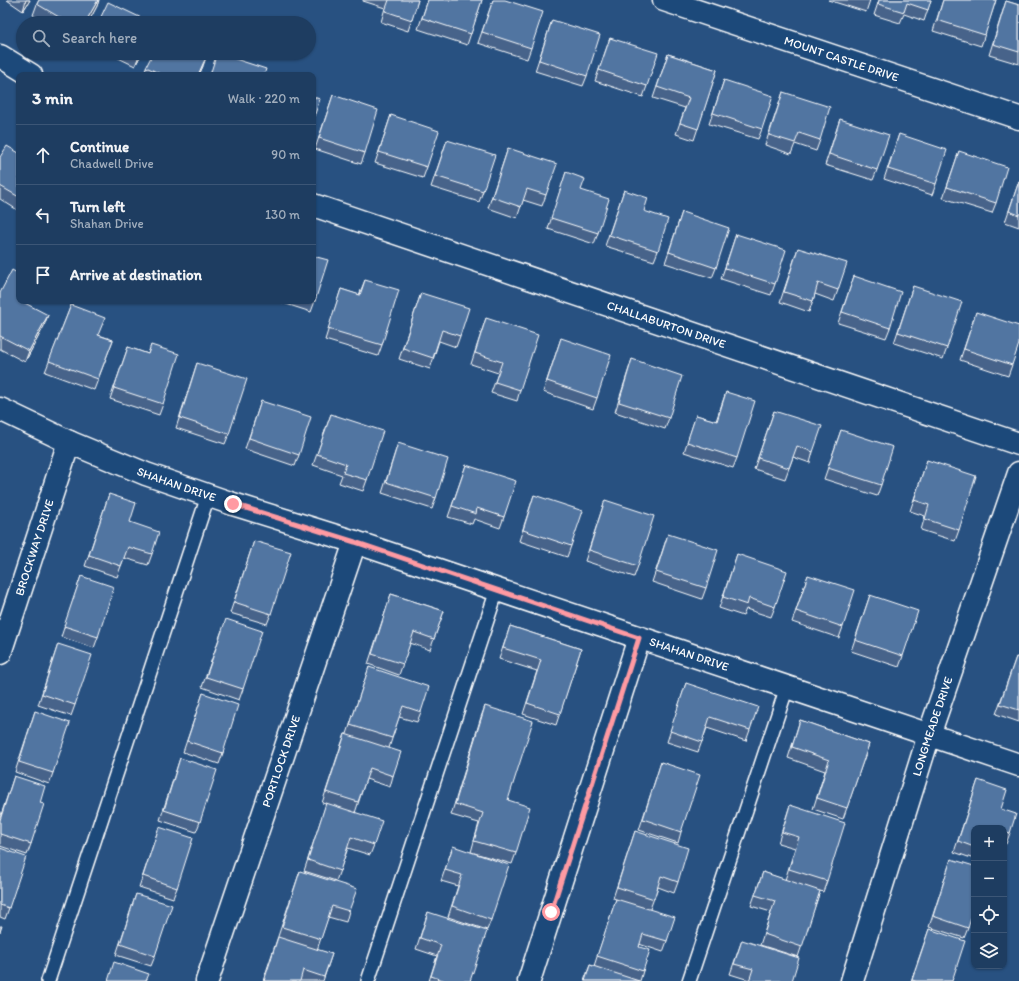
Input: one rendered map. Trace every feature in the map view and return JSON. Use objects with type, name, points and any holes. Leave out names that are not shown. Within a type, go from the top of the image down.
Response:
[{"type":"street","name":"MOUNT CASTLE DRIVE","points":[[664,0],[1019,118]]},
{"type":"street","points":[[0,56],[26,72]]},
{"type":"street","name":"CHALLABURTON DRIVE","points":[[316,206],[1019,444]]},
{"type":"street","name":"SHAHAN DRIVE","points":[[0,410],[69,442],[146,474],[208,496],[355,542],[1019,765]]},
{"type":"street","name":"BROCKWAY DRIVE","points":[[0,653],[69,442]]},
{"type":"street","name":"LONGMEADE DRIVE","points":[[852,981],[929,734],[1019,473]]},
{"type":"street","name":"PORTLOCK DRIVE","points":[[207,981],[355,542]]},
{"type":"street","points":[[529,981],[639,638]]},
{"type":"lane","points":[[48,981],[208,496]]},
{"type":"lane","points":[[368,981],[498,590]]},
{"type":"lane","points":[[689,981],[786,687]]},
{"type":"building","points":[[39,0],[98,0],[89,16],[57,16],[37,4]]},
{"type":"building","points":[[389,0],[418,0],[412,20],[385,11]]},
{"type":"building","points":[[428,0],[482,0],[471,34],[422,18]]},
{"type":"building","points":[[493,0],[505,0],[543,12],[531,48],[482,32]]},
{"type":"building","points":[[879,0],[931,0],[928,10],[907,3],[904,12],[878,4]]},
{"type":"building","points":[[943,0],[996,0],[985,35],[937,20]]},
{"type":"building","points":[[1006,1],[1019,5],[1019,52],[993,44]]},
{"type":"building","points":[[108,2],[137,16],[101,16]]},
{"type":"building","points":[[552,20],[600,35],[587,76],[539,60]]},
{"type":"building","points":[[610,38],[658,53],[647,86],[599,70]]},
{"type":"building","points":[[668,54],[717,70],[698,129],[680,123],[689,98],[657,87]]},
{"type":"building","points":[[150,60],[205,60],[199,72],[157,72],[146,67]]},
{"type":"building","points":[[215,60],[238,60],[266,69],[265,72],[211,72]]},
{"type":"building","points":[[724,80],[773,96],[762,129],[713,113]]},
{"type":"building","points":[[783,92],[830,107],[820,140],[799,133],[795,143],[769,135]]},
{"type":"building","points":[[333,95],[378,110],[365,153],[319,138]]},
{"type":"building","points":[[316,98],[320,99],[316,111]]},
{"type":"building","points":[[391,115],[439,131],[427,167],[379,152]]},
{"type":"building","points":[[840,119],[889,135],[877,170],[829,154]]},
{"type":"building","points":[[899,134],[947,150],[936,184],[888,169]]},
{"type":"building","points":[[447,140],[495,155],[483,191],[435,176]]},
{"type":"building","points":[[7,146],[16,151],[16,195],[0,186],[0,157]]},
{"type":"building","points":[[508,148],[557,164],[546,195],[527,189],[521,207],[492,197]]},
{"type":"building","points":[[959,151],[1007,167],[996,203],[947,187]]},
{"type":"building","points":[[566,172],[585,179],[581,190],[609,199],[598,233],[551,218]]},
{"type":"building","points":[[1019,181],[1019,215],[1009,211]]},
{"type":"building","points":[[624,190],[648,198],[644,211],[668,219],[658,251],[609,235]]},
{"type":"building","points":[[682,212],[729,228],[716,268],[669,252]]},
{"type":"building","points":[[736,234],[786,250],[775,284],[725,268]]},
{"type":"building","points":[[798,248],[847,263],[838,290],[818,283],[813,301],[784,292]]},
{"type":"building","points":[[316,257],[328,260],[316,298]]},
{"type":"building","points":[[12,270],[16,272],[16,304],[27,304],[48,315],[29,351],[0,336],[0,293]]},
{"type":"building","points":[[854,276],[901,292],[890,328],[842,312]]},
{"type":"building","points":[[365,280],[399,290],[382,345],[328,329],[341,289],[360,295]]},
{"type":"building","points":[[913,286],[962,302],[947,348],[898,332]]},
{"type":"building","points":[[421,293],[469,308],[460,336],[442,330],[433,358],[403,348]]},
{"type":"building","points":[[71,305],[105,318],[98,335],[113,340],[98,379],[49,361]]},
{"type":"building","points":[[976,312],[1019,326],[1019,344],[1012,365],[964,349]]},
{"type":"building","points":[[486,318],[538,335],[520,390],[495,382],[502,362],[475,353]]},
{"type":"building","points":[[561,338],[611,355],[597,398],[547,381]]},
{"type":"building","points":[[151,345],[179,354],[163,404],[114,388],[128,347],[148,354]]},
{"type":"building","points":[[632,359],[682,376],[669,418],[619,402]]},
{"type":"building","points":[[197,363],[247,379],[229,434],[180,418]]},
{"type":"building","points":[[726,392],[755,401],[737,458],[687,442],[696,415],[717,421]]},
{"type":"building","points":[[261,401],[311,417],[299,455],[249,438]]},
{"type":"building","points":[[774,411],[822,426],[813,452],[797,446],[789,468],[758,458]]},
{"type":"building","points":[[331,414],[383,431],[367,480],[343,473],[346,464],[317,454]]},
{"type":"building","points":[[841,430],[893,447],[881,485],[828,468]]},
{"type":"building","points":[[398,443],[448,459],[436,498],[386,482]]},
{"type":"building","points":[[927,460],[976,476],[959,530],[925,519],[929,505],[914,500]]},
{"type":"building","points":[[466,465],[516,481],[504,517],[477,508],[476,514],[452,506]]},
{"type":"building","points":[[109,494],[136,503],[130,522],[159,532],[152,554],[128,547],[121,566],[89,555]]},
{"type":"building","points":[[534,495],[583,511],[571,546],[523,530]]},
{"type":"building","points":[[605,500],[654,516],[638,566],[589,550]]},
{"type":"building","points":[[668,534],[718,550],[706,588],[656,572]]},
{"type":"building","points":[[254,541],[291,552],[271,614],[234,602]]},
{"type":"building","points":[[737,554],[787,571],[775,607],[749,598],[747,605],[723,597]]},
{"type":"building","points":[[808,575],[855,590],[843,627],[796,611]]},
{"type":"building","points":[[81,576],[114,587],[98,637],[64,626]]},
{"type":"building","points":[[391,594],[444,611],[434,639],[414,632],[403,664],[372,654]]},
{"type":"building","points":[[870,595],[918,611],[903,656],[855,640]]},
{"type":"building","points":[[226,619],[262,631],[243,689],[206,677]]},
{"type":"building","points":[[510,626],[581,649],[560,714],[527,703],[541,660],[503,648]]},
{"type":"building","points":[[58,644],[92,655],[75,705],[42,694]]},
{"type":"building","points":[[1016,657],[1019,658],[1019,710],[1000,704]]},
{"type":"building","points":[[369,667],[429,687],[421,712],[403,706],[392,738],[350,725]]},
{"type":"building","points":[[686,683],[758,707],[750,730],[710,717],[702,742],[670,731]]},
{"type":"building","points":[[203,693],[238,705],[223,753],[187,741]]},
{"type":"building","points":[[485,706],[533,721],[508,800],[530,807],[516,853],[474,841],[483,813],[455,804]]},
{"type":"building","points":[[35,711],[70,723],[53,773],[19,762]]},
{"type":"building","points":[[800,720],[869,744],[847,808],[817,798],[829,760],[792,747]]},
{"type":"building","points":[[345,734],[401,752],[393,776],[370,768],[358,802],[326,792]]},
{"type":"building","points":[[180,758],[217,770],[200,822],[164,810]]},
{"type":"building","points":[[661,762],[700,775],[681,832],[643,819]]},
{"type":"building","points":[[14,776],[45,786],[40,803],[44,804],[31,844],[0,834],[0,820]]},
{"type":"building","points":[[978,780],[1007,790],[1001,809],[1016,814],[1010,833],[1007,832],[1007,825],[971,825],[971,846],[958,841]]},
{"type":"building","points":[[326,803],[382,821],[374,845],[351,837],[340,871],[308,860]]},
{"type":"building","points":[[790,805],[845,823],[827,881],[789,869],[799,837],[782,832]]},
{"type":"building","points":[[159,827],[193,838],[177,888],[143,876]]},
{"type":"building","points":[[635,831],[688,848],[678,882],[661,876],[654,899],[617,887]]},
{"type":"building","points":[[453,846],[509,865],[491,920],[452,906],[462,875],[445,870]]},
{"type":"building","points":[[0,848],[26,857],[9,908],[0,905]]},
{"type":"building","points":[[951,859],[971,865],[971,918],[968,928],[933,916]]},
{"type":"building","points":[[300,871],[357,889],[349,911],[332,906],[321,939],[282,927]]},
{"type":"building","points":[[763,872],[820,891],[802,947],[764,934],[775,901],[755,895]]},
{"type":"building","points":[[136,894],[172,905],[155,956],[120,944]]},
{"type":"building","points":[[616,899],[675,917],[667,941],[643,934],[639,947],[650,950],[643,971],[597,956]]},
{"type":"building","points":[[428,912],[487,931],[470,981],[446,981],[431,976],[441,945],[420,938]]},
{"type":"building","points":[[929,929],[965,941],[952,981],[912,980]]},
{"type":"building","points":[[278,937],[332,954],[324,977],[303,970],[300,981],[264,981]]},
{"type":"building","points":[[742,940],[799,958],[792,981],[749,981],[753,969],[734,964]]},
{"type":"building","points":[[114,962],[149,974],[146,981],[108,981]]},
{"type":"building","points":[[590,965],[639,981],[585,981]]},
{"type":"route","points":[[233,504],[355,542],[639,638],[551,912]]}]
